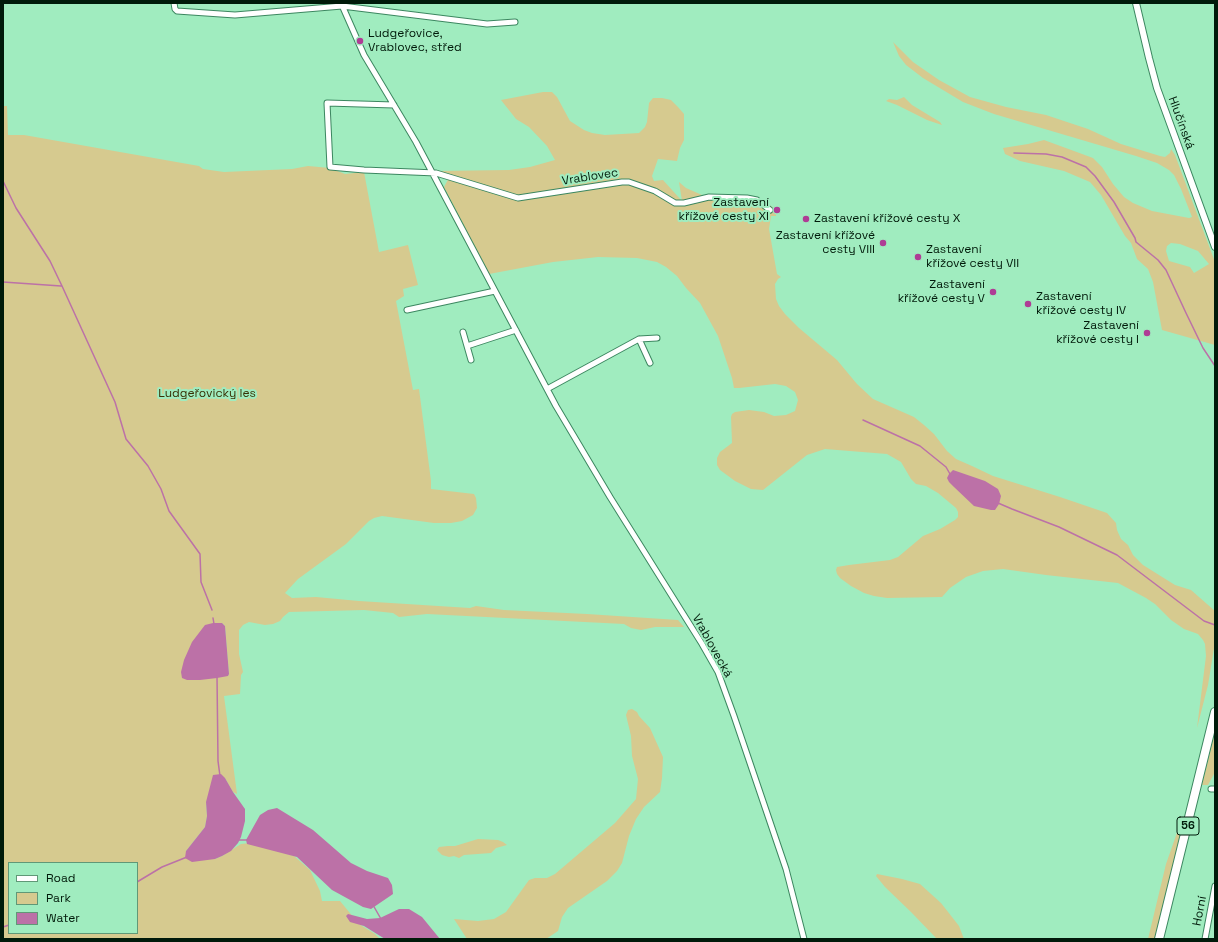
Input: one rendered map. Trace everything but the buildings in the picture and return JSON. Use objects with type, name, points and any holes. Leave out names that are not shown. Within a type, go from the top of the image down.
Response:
[{"type":"main road","name":"56","points":[[1160,939],[1215,712]]},
{"type":"street","points":[[174,3],[177,11],[235,15],[342,5],[487,24],[515,22]]},
{"type":"street","name":"Hlučínská","points":[[1136,3],[1157,88],[1215,247]]},
{"type":"street","points":[[342,5],[364,55],[416,142],[547,389],[639,339],[657,338]]},
{"type":"street","name":"Vrablovec","points":[[394,105],[327,103],[330,167],[436,173],[518,198],[630,182],[655,191],[675,203],[684,203],[709,197],[747,198],[757,200],[770,210]]},
{"type":"street","points":[[407,310],[495,291]]},
{"type":"street","points":[[467,346],[516,330]]},
{"type":"street","points":[[463,332],[471,360]]},
{"type":"street","points":[[639,339],[650,363]]},
{"type":"street","name":"Vrablovecká","points":[[547,389],[610,497],[718,672],[786,869],[804,939]]},
{"type":"street","name":"Horní","points":[[1205,939],[1214,900],[1215,886]]},
{"type":"green space","points":[[893,42],[913,62],[939,80],[970,97],[1006,107],[1046,115],[1088,129],[1121,144],[1160,156],[1165,157],[1170,153],[1171,149],[1175,155],[1215,262],[1215,345],[1162,330],[1153,282],[1148,269],[1137,259],[1131,243],[1125,236],[1101,195],[1090,182],[1064,171],[1020,161],[1005,154],[1003,148],[1044,140],[1093,158],[1102,167],[1124,197],[1133,203],[1152,211],[1189,218],[1192,217],[1181,189],[1174,175],[1169,170],[1157,163],[1136,156],[994,114],[963,102],[923,78],[906,65],[899,56]],"holes":[[[1171,243],[1180,244],[1198,251],[1209,264],[1194,273],[1190,267],[1169,261],[1166,251],[1167,246]]]},
{"type":"green space","points":[[543,92],[552,92],[557,97],[570,121],[584,130],[605,135],[639,133],[645,127],[647,122],[649,103],[653,98],[671,100],[684,114],[684,140],[680,148],[677,161],[658,159],[652,176],[654,181],[663,180],[682,201],[679,182],[686,188],[702,195],[745,195],[763,200],[776,210],[776,216],[771,216],[769,229],[777,274],[781,277],[775,284],[776,299],[779,306],[799,328],[837,360],[857,384],[873,399],[914,417],[934,434],[947,451],[956,459],[993,476],[1107,513],[1116,523],[1121,539],[1128,545],[1133,555],[1143,565],[1175,585],[1191,590],[1215,611],[1215,642],[1208,685],[1197,728],[1206,656],[1205,644],[1203,640],[1198,634],[1184,629],[1171,620],[1155,604],[1118,583],[1003,569],[983,571],[966,577],[950,588],[942,597],[887,598],[864,593],[840,578],[837,574],[837,567],[890,560],[898,557],[923,536],[940,529],[955,520],[958,517],[956,508],[938,493],[926,486],[916,484],[911,479],[901,462],[887,454],[825,449],[807,455],[763,490],[751,489],[735,481],[720,470],[717,465],[717,458],[720,452],[732,443],[732,414],[735,412],[749,410],[764,412],[774,416],[786,415],[795,411],[798,400],[795,392],[786,386],[775,384],[734,388],[718,336],[700,303],[677,276],[666,267],[657,262],[637,258],[598,257],[553,262],[489,274],[444,187],[450,176],[436,171],[509,170],[530,167],[555,160],[547,146],[529,127],[516,119],[501,100]]},
{"type":"green space","points":[[904,97],[912,105],[940,122],[942,125],[927,120],[886,101],[889,99],[897,100]]},
{"type":"green space","name":"Ludgeřovický les","points":[[3,106],[7,106],[8,135],[24,135],[199,166],[203,169],[224,172],[292,169],[308,166],[330,168],[345,174],[364,172],[379,252],[408,245],[418,285],[403,289],[404,296],[396,301],[413,390],[419,389],[431,489],[474,494],[477,508],[473,515],[462,521],[451,523],[434,523],[382,516],[374,518],[369,521],[346,544],[298,579],[285,593],[292,598],[316,597],[470,608],[476,606],[504,610],[678,620],[684,627],[655,627],[641,630],[631,628],[624,624],[427,614],[399,617],[393,613],[364,610],[289,612],[280,621],[273,624],[265,625],[249,622],[243,625],[239,630],[239,654],[243,672],[241,675],[240,694],[224,696],[237,794],[233,792],[225,778],[206,802],[207,816],[205,827],[186,851],[207,859],[215,859],[241,844],[250,843],[294,856],[310,870],[320,891],[322,901],[340,901],[359,924],[380,939],[3,939]],"holes":[[[213,623],[222,623],[225,626],[228,676]]]},
{"type":"green space","points":[[632,709],[637,712],[650,728],[663,757],[662,778],[660,792],[644,807],[636,819],[629,836],[622,863],[617,871],[607,881],[568,908],[562,917],[558,931],[546,939],[467,939],[454,919],[478,921],[494,919],[506,912],[529,880],[535,878],[547,878],[555,874],[615,823],[636,799],[638,779],[632,756],[631,736],[626,715],[628,710]]},
{"type":"green space","points":[[1215,732],[1215,772],[1208,785],[1202,785]]},
{"type":"green space","points":[[1179,827],[1181,834],[1155,939],[1148,939],[1166,864]]},
{"type":"green space","points":[[478,839],[498,840],[507,845],[496,848],[491,853],[464,855],[459,858],[442,855],[437,850],[439,847],[455,846]]},
{"type":"green space","points":[[877,874],[920,884],[941,903],[959,926],[964,939],[937,939],[885,887],[876,876]]},
{"type":"water","points":[[953,470],[985,481],[998,489],[1001,496],[999,504],[995,510],[974,506],[954,487],[947,478]]},
{"type":"water","points":[[222,623],[225,626],[228,676],[200,680],[187,680],[182,678],[181,672],[184,660],[192,642],[205,625]]},
{"type":"water","points":[[221,774],[245,809],[245,821],[241,837],[231,851],[222,856],[215,859],[192,862],[185,858],[186,851],[205,827],[207,816],[206,802],[213,775]]},
{"type":"water","points":[[277,808],[313,830],[351,863],[367,871],[388,878],[392,885],[393,894],[371,909],[363,907],[332,890],[297,857],[247,844],[246,840],[260,815],[268,810]]},
{"type":"water","points":[[399,909],[409,909],[422,917],[440,939],[385,939],[364,926],[350,922],[346,916],[348,914],[367,919],[380,918]]},
{"type":"waterway","points":[[1014,153],[1046,154],[1062,157],[1086,167],[1095,176],[1114,202],[1136,242],[1158,260],[1166,270],[1203,348],[1215,366]]},
{"type":"waterway","points":[[3,181],[16,208],[50,261],[62,286],[115,402],[126,439],[148,466],[161,489],[169,511],[200,554],[201,582],[212,610]]},
{"type":"waterway","points":[[3,282],[61,286]]},
{"type":"waterway","points":[[863,420],[920,446],[946,467],[950,474]]},
{"type":"waterway","points":[[998,503],[1059,527],[1117,555],[1204,621],[1215,625]]},
{"type":"waterway","points":[[213,618],[214,624]]},
{"type":"waterway","points":[[217,676],[218,761],[220,776]]},
{"type":"waterway","points":[[238,840],[248,840]]},
{"type":"waterway","points":[[138,881],[162,867],[187,857]]},
{"type":"waterway","points":[[373,905],[381,919]]},
{"type":"waterway","points":[[3,927],[8,925]]},
{"type":"place","name":"Ludgeřovice, Vrablovec, střed","points":[[360,41]]},
{"type":"place","name":"Zastavení křížové cesty XI","points":[[777,210]]},
{"type":"place","name":"Zastavení křížové cesty X","points":[[806,219]]},
{"type":"place","name":"Zastavení křížové cesty VIII","points":[[883,243]]},
{"type":"place","name":"Zastavení křížové cesty VII","points":[[918,257]]},
{"type":"place","name":"Zastavení křížové cesty V","points":[[993,292]]},
{"type":"place","name":"Zastavení křížové cesty IV","points":[[1028,304]]},
{"type":"place","name":"Zastavení křížové cesty I","points":[[1147,333]]}]
